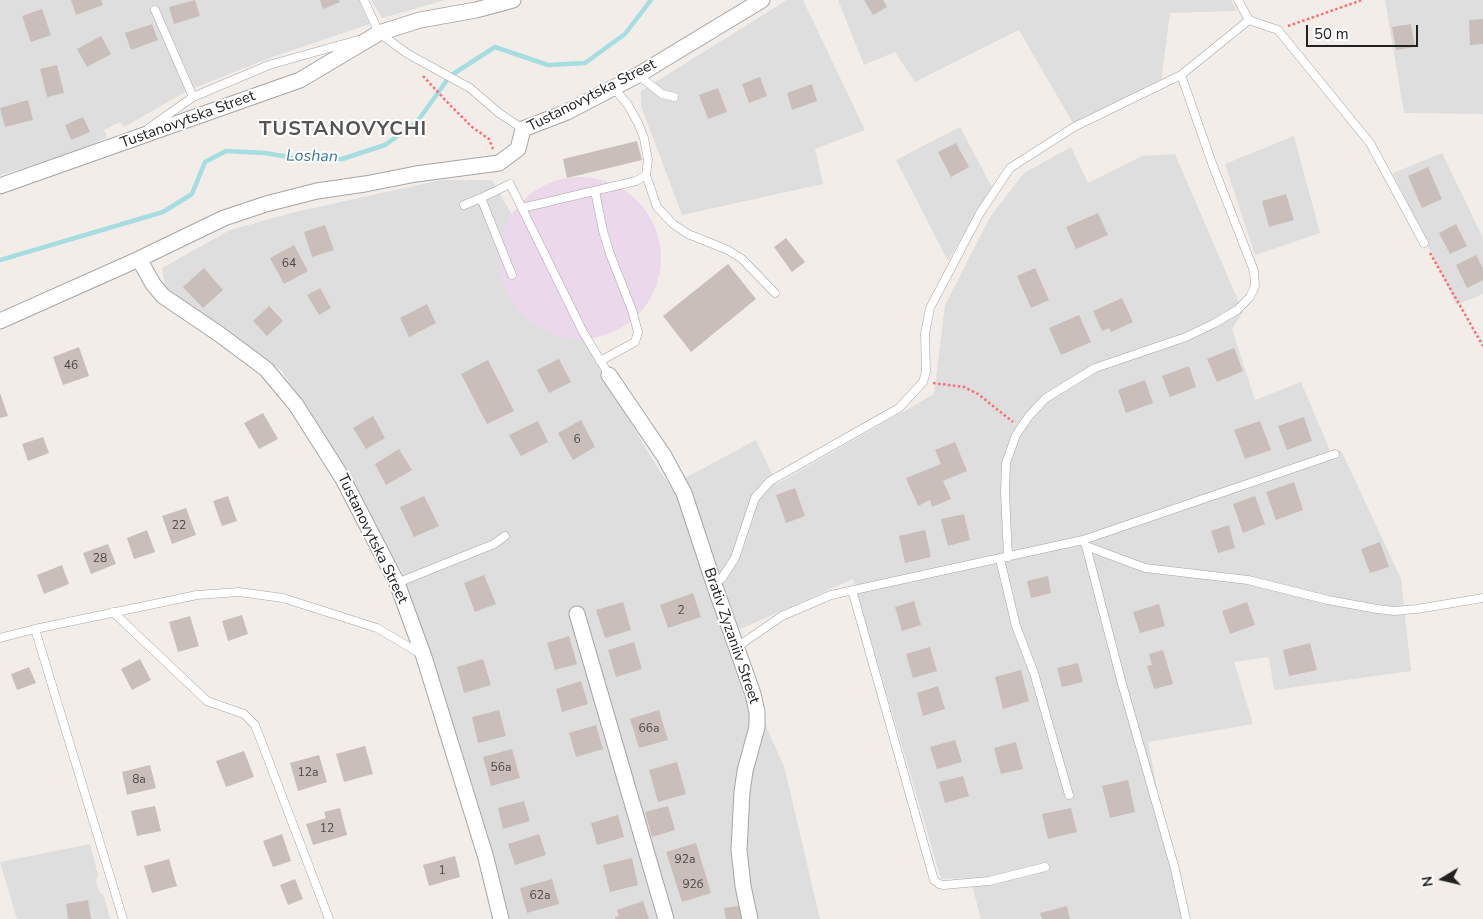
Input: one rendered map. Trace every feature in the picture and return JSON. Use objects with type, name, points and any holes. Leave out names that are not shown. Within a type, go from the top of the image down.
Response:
[{"type":"street","name":"Tustanovytska Street","points":[[0,186],[300,80],[379,34],[420,20],[476,5],[513,0]]},
{"type":"street","name":"Tustanovytska Street","points":[[500,163],[518,149],[523,129],[567,112],[614,88],[762,0]]},
{"type":"street","points":[[0,321],[139,259],[224,218],[266,204],[317,191],[416,174],[500,163]]},
{"type":"street","name":"Tustanovytska Street","points":[[139,259],[153,284],[163,296],[219,334],[266,370],[296,404],[344,479],[397,583],[424,656],[486,858],[501,919]]},
{"type":"street","name":"Brativ Zyzaniiv Street","points":[[609,375],[677,478],[684,493],[737,647],[757,712],[757,727],[745,771],[742,792],[739,850],[743,886],[750,919]]},
{"type":"street","points":[[578,614],[666,919]]},
{"type":"lane","points":[[364,0],[379,34],[408,54],[470,88],[499,113],[523,129]]},
{"type":"lane","points":[[1238,0],[1249,20],[1278,30],[1370,143],[1424,243]]},
{"type":"lane","points":[[155,10],[194,97]]},
{"type":"lane","points":[[714,584],[722,578],[735,558],[756,498],[770,481],[899,408],[923,382],[926,372],[925,334],[930,308],[980,213],[1010,168],[1074,127],[1181,75],[1249,20]]},
{"type":"lane","points":[[132,140],[194,97],[269,65],[379,34]]},
{"type":"lane","points":[[638,75],[662,94],[674,97]]},
{"type":"lane","points":[[1008,557],[1005,492],[1006,463],[1010,448],[1020,428],[1029,416],[1046,398],[1095,368],[1186,337],[1215,323],[1237,310],[1250,297],[1254,286],[1254,271],[1213,166],[1181,75]]},
{"type":"lane","points":[[614,88],[628,104],[644,138],[648,160],[646,175],[657,207],[673,224],[688,234],[728,250],[742,259],[775,293]]},
{"type":"lane","points":[[522,208],[636,181],[646,175]]},
{"type":"lane","points":[[464,204],[510,184],[583,332],[609,375]]},
{"type":"lane","points":[[595,191],[610,254],[632,310],[638,332],[635,342],[600,361]]},
{"type":"lane","points":[[481,198],[512,275]]},
{"type":"lane","points":[[737,647],[782,616],[831,595],[1008,557],[1084,543],[1335,454]]},
{"type":"lane","points":[[397,583],[494,544],[505,536]]},
{"type":"lane","points":[[1084,543],[1144,568],[1248,580],[1328,600],[1377,609],[1394,611],[1483,598]]},
{"type":"lane","points":[[1084,543],[1175,869],[1186,919]]},
{"type":"lane","points":[[1000,559],[1016,626],[1034,673],[1069,795]]},
{"type":"lane","points":[[852,590],[934,880],[944,885],[989,881],[1045,867]]},
{"type":"lane","points":[[0,638],[197,595],[240,592],[283,598],[377,628],[424,656]]},
{"type":"lane","points":[[113,612],[207,701],[244,714],[255,725],[329,919]]},
{"type":"lane","points":[[35,629],[123,919]]},
{"type":"path","points":[[1278,30],[1362,0]]},
{"type":"path","points":[[429,84],[472,127],[489,139],[500,163]]},
{"type":"path","points":[[1424,243],[1483,346]]},
{"type":"path","points":[[923,382],[964,387],[978,394],[1020,428]]},
{"type":"shaded area","points":[[0,0],[359,0],[370,24],[275,56],[194,88],[158,6],[152,8],[187,91],[124,127],[120,122],[104,130],[107,137],[87,147],[61,157],[0,175]]},
{"type":"shaded area","points":[[371,0],[445,0],[382,18]]},
{"type":"shaded area","points":[[787,0],[803,0],[865,130],[815,149],[823,184],[682,215],[641,106],[641,91]]},
{"type":"shaded area","points":[[838,0],[1231,0],[1237,11],[1170,13],[1161,82],[1074,125],[1019,30],[915,82],[895,52],[864,65]]},
{"type":"shaded area","points":[[1385,0],[1483,0],[1483,114],[1404,113]]},
{"type":"shaded area","points":[[960,127],[992,187],[948,261],[896,160]]},
{"type":"shaded area","points":[[1294,136],[1320,233],[1255,255],[1225,164]]},
{"type":"shaded area","points":[[1071,147],[1088,183],[1142,156],[1175,154],[1243,312],[1232,329],[1255,400],[1301,382],[1331,453],[1341,450],[1401,579],[1411,671],[1274,690],[1269,657],[1234,662],[1253,724],[1148,742],[1182,919],[981,919],[970,878],[941,879],[853,579],[725,636],[784,766],[820,919],[510,919],[402,572],[282,371],[165,287],[162,268],[230,230],[295,212],[441,180],[492,180],[649,454],[670,486],[756,440],[777,484],[934,394],[945,305],[990,217],[1024,173]]},
{"type":"shaded area","points":[[1442,153],[1483,238],[1483,294],[1456,305],[1393,173]]},
{"type":"shaded area","points":[[580,177],[596,179],[611,184],[625,191],[637,201],[647,213],[654,227],[659,242],[661,258],[659,274],[654,289],[647,303],[637,315],[625,325],[611,332],[596,337],[580,339],[564,337],[549,332],[535,325],[523,315],[513,303],[506,289],[501,274],[499,258],[501,242],[506,227],[513,213],[523,201],[535,191],[549,184],[564,179]]},
{"type":"shaded area","points":[[90,844],[98,875],[96,881],[99,891],[104,896],[110,919],[17,919],[0,862]]},
{"type":"building","points":[[71,0],[101,0],[103,5],[76,15]]},
{"type":"building","points":[[195,0],[200,16],[174,24],[169,7]]},
{"type":"building","points":[[320,0],[339,0],[340,2],[323,9]]},
{"type":"building","points":[[864,0],[883,0],[887,7],[873,15]]},
{"type":"building","points":[[42,9],[51,35],[31,42],[22,16]]},
{"type":"building","points":[[1483,19],[1483,44],[1470,45],[1469,20]]},
{"type":"building","points":[[152,24],[158,40],[131,50],[125,33]]},
{"type":"building","points":[[1411,24],[1415,47],[1396,50],[1392,27]]},
{"type":"building","points":[[101,36],[111,54],[87,67],[77,49]]},
{"type":"building","points":[[57,65],[64,93],[47,97],[40,69]]},
{"type":"building","points":[[760,77],[767,96],[749,103],[742,84]]},
{"type":"building","points":[[812,84],[817,101],[792,110],[787,93]]},
{"type":"building","points":[[718,88],[727,112],[708,119],[699,95]]},
{"type":"building","points":[[28,100],[33,120],[5,127],[0,108]]},
{"type":"building","points":[[83,117],[90,132],[71,140],[65,125]]},
{"type":"building","points":[[637,141],[642,160],[567,178],[563,159]]},
{"type":"building","points":[[956,143],[969,167],[951,177],[938,152]]},
{"type":"building","points":[[1428,167],[1442,199],[1422,208],[1408,176]]},
{"type":"building","points":[[1286,194],[1294,220],[1269,227],[1262,201]]},
{"type":"building","points":[[1098,213],[1108,235],[1076,249],[1066,227]]},
{"type":"building","points":[[1456,224],[1467,246],[1450,254],[1439,233]]},
{"type":"building","points":[[325,225],[334,250],[312,257],[304,232]]},
{"type":"building","points":[[786,238],[805,262],[792,272],[774,247]]},
{"type":"building","points":[[294,245],[308,271],[284,284],[270,258]]},
{"type":"building","points":[[1476,255],[1483,268],[1483,280],[1467,288],[1456,265]]},
{"type":"building","points":[[728,264],[756,299],[691,352],[663,316]]},
{"type":"building","points":[[204,268],[223,290],[203,308],[183,287]]},
{"type":"building","points":[[1035,268],[1049,300],[1031,308],[1017,276]]},
{"type":"building","points":[[320,288],[331,308],[319,315],[307,295]]},
{"type":"building","points":[[1122,298],[1133,322],[1111,332],[1109,328],[1102,331],[1093,311]]},
{"type":"building","points":[[427,304],[436,323],[409,337],[400,318]]},
{"type":"building","points":[[269,306],[283,321],[267,336],[253,321]]},
{"type":"building","points":[[1079,315],[1091,342],[1061,355],[1049,328]]},
{"type":"building","points":[[79,347],[89,376],[63,385],[53,357]]},
{"type":"building","points":[[1234,348],[1243,371],[1217,382],[1207,359]]},
{"type":"building","points":[[559,359],[571,382],[549,393],[537,370]]},
{"type":"building","points":[[488,360],[514,411],[487,424],[461,374]]},
{"type":"building","points":[[1189,366],[1196,387],[1170,397],[1162,376]]},
{"type":"building","points":[[1145,380],[1153,403],[1126,413],[1118,390]]},
{"type":"building","points":[[0,393],[8,416],[0,418]]},
{"type":"building","points":[[263,413],[278,439],[259,449],[244,423]]},
{"type":"building","points":[[373,416],[385,438],[366,449],[353,428]]},
{"type":"building","points":[[1304,417],[1312,441],[1287,450],[1278,426]]},
{"type":"building","points":[[581,420],[595,447],[573,460],[558,433]]},
{"type":"building","points":[[538,421],[548,442],[521,456],[509,435]]},
{"type":"building","points":[[1260,421],[1271,450],[1245,459],[1234,430]]},
{"type":"building","points":[[43,437],[49,453],[28,461],[22,444]]},
{"type":"building","points":[[955,442],[967,471],[943,481],[951,499],[932,507],[930,500],[918,506],[906,478],[941,464],[935,450]]},
{"type":"building","points":[[399,449],[412,470],[386,485],[375,464]]},
{"type":"building","points":[[1294,482],[1303,510],[1276,520],[1266,492]]},
{"type":"building","points":[[795,488],[805,516],[786,523],[776,495]]},
{"type":"building","points":[[228,496],[237,521],[222,526],[213,501]]},
{"type":"building","points":[[424,496],[439,526],[414,537],[400,507]]},
{"type":"building","points":[[1255,496],[1265,524],[1243,533],[1233,504]]},
{"type":"building","points":[[186,508],[196,535],[172,544],[162,516]]},
{"type":"building","points":[[964,514],[970,540],[948,546],[941,519]]},
{"type":"building","points":[[1229,525],[1235,548],[1218,553],[1211,531]]},
{"type":"building","points":[[147,530],[155,552],[134,559],[127,538]]},
{"type":"building","points":[[925,530],[931,557],[905,563],[899,536]]},
{"type":"building","points":[[1380,542],[1389,567],[1370,573],[1361,549]]},
{"type":"building","points":[[108,544],[116,564],[91,574],[83,553]]},
{"type":"building","points":[[62,565],[69,584],[44,594],[37,575]]},
{"type":"building","points":[[484,575],[496,604],[475,612],[464,583]]},
{"type":"building","points":[[1048,576],[1051,593],[1031,598],[1027,581]]},
{"type":"building","points":[[693,593],[701,617],[668,628],[660,605]]},
{"type":"building","points":[[914,601],[921,625],[902,631],[895,607]]},
{"type":"building","points":[[623,602],[631,630],[605,638],[596,610]]},
{"type":"building","points":[[1247,602],[1255,625],[1230,634],[1222,611]]},
{"type":"building","points":[[1159,604],[1165,626],[1140,633],[1133,612]]},
{"type":"building","points":[[242,615],[248,634],[228,641],[222,621]]},
{"type":"building","points":[[190,616],[199,646],[178,652],[169,622]]},
{"type":"building","points":[[569,636],[577,664],[555,670],[547,643]]},
{"type":"building","points":[[634,642],[642,669],[616,677],[608,650]]},
{"type":"building","points":[[1310,643],[1317,670],[1289,676],[1283,650]]},
{"type":"building","points":[[930,647],[937,671],[913,678],[906,654]]},
{"type":"building","points":[[1163,650],[1173,684],[1154,689],[1147,666],[1152,665],[1149,654]]},
{"type":"building","points":[[140,659],[151,680],[132,690],[121,669]]},
{"type":"building","points":[[483,659],[491,685],[464,693],[457,667]]},
{"type":"building","points":[[1078,663],[1083,682],[1062,687],[1057,668]]},
{"type":"building","points":[[29,667],[36,683],[17,690],[11,674]]},
{"type":"building","points":[[1021,670],[1029,701],[1003,709],[995,677]]},
{"type":"building","points":[[581,681],[588,704],[562,712],[556,689]]},
{"type":"building","points":[[938,686],[945,709],[923,716],[917,693]]},
{"type":"building","points":[[499,710],[506,736],[478,743],[472,717]]},
{"type":"building","points":[[659,710],[668,740],[639,748],[630,719]]},
{"type":"building","points":[[596,725],[603,749],[576,757],[569,733]]},
{"type":"building","points":[[955,740],[962,762],[937,769],[930,747]]},
{"type":"building","points":[[1016,742],[1023,769],[1001,774],[994,748]]},
{"type":"building","points":[[365,746],[373,774],[344,782],[336,754]]},
{"type":"building","points":[[512,749],[520,778],[491,786],[483,757]]},
{"type":"building","points":[[244,751],[254,777],[226,787],[216,761]]},
{"type":"building","points":[[319,755],[327,782],[298,791],[290,763]]},
{"type":"building","points":[[677,762],[686,794],[658,802],[649,770]]},
{"type":"building","points":[[150,765],[156,788],[127,795],[122,772]]},
{"type":"building","points":[[963,776],[969,796],[945,803],[939,782]]},
{"type":"building","points":[[1128,780],[1135,812],[1110,818],[1102,786]]},
{"type":"building","points":[[524,801],[530,821],[503,829],[498,808]]},
{"type":"building","points":[[155,806],[161,831],[137,836],[131,811]]},
{"type":"building","points":[[668,806],[675,830],[652,837],[645,812]]},
{"type":"building","points":[[340,808],[347,835],[313,845],[306,824],[326,818],[324,812]]},
{"type":"building","points":[[1071,808],[1077,832],[1048,839],[1042,814]]},
{"type":"building","points":[[618,815],[624,837],[597,845],[591,823]]},
{"type":"building","points":[[282,834],[291,861],[273,867],[263,841]]},
{"type":"building","points":[[539,834],[546,855],[515,865],[508,844]]},
{"type":"building","points":[[696,843],[711,893],[682,902],[666,852]]},
{"type":"building","points":[[455,856],[460,877],[429,886],[423,865]]},
{"type":"building","points":[[632,858],[638,885],[610,892],[603,865]]},
{"type":"building","points":[[169,859],[177,886],[152,893],[144,866]]},
{"type":"building","points":[[295,879],[303,899],[288,905],[280,885]]},
{"type":"building","points":[[552,879],[559,904],[527,913],[520,888]]},
{"type":"building","points":[[88,900],[91,919],[68,919],[66,904]]},
{"type":"building","points":[[643,901],[649,919],[615,919],[615,917],[619,916],[617,910]]},
{"type":"building","points":[[739,906],[742,919],[726,919],[724,908]]},
{"type":"building","points":[[1067,906],[1070,919],[1042,919],[1040,913]]},
{"type":"waterway","name":"Loshan","points":[[0,260],[163,212],[192,194],[205,162],[226,151],[265,153],[307,160],[342,159],[385,145],[417,122],[450,76],[495,47],[548,65],[585,63],[625,34],[651,0]]},
{"type":"district","name":"TUSTANOVYCHI","points":[[343,130]]}]
